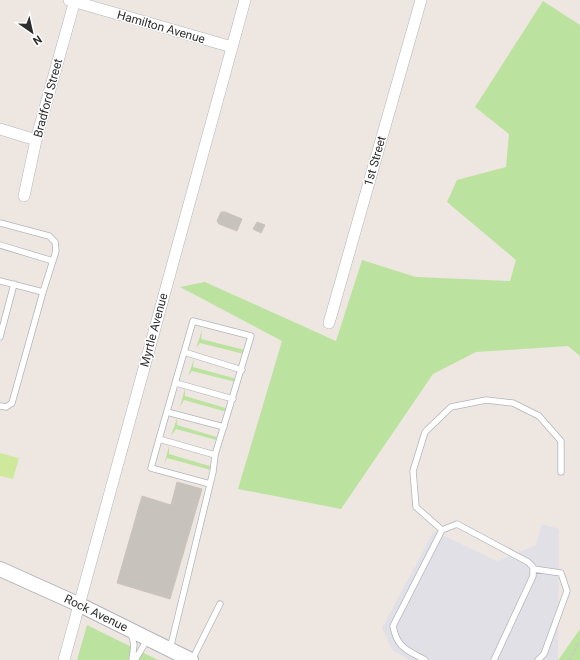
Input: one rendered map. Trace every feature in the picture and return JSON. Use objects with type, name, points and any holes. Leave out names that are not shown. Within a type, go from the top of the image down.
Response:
[{"type":"street","name":"Myrtle Avenue","points":[[64,660],[245,0]]},
{"type":"street","name":"1st Street","points":[[329,322],[421,0]]},
{"type":"street","name":"Hamilton Avenue","points":[[72,1],[232,47]]},
{"type":"street","name":"Bradford Street","points":[[24,196],[36,140],[72,1]]},
{"type":"street","points":[[0,129],[36,140]]},
{"type":"street","name":"Rock Avenue","points":[[0,570],[80,604],[192,660]]},
{"type":"lane","points":[[0,223],[49,236],[55,242],[56,251],[12,403],[6,407],[0,406]]},
{"type":"lane","points":[[0,245],[53,262]]},
{"type":"lane","points":[[0,281],[43,292]]},
{"type":"lane","points":[[0,338],[14,284]]},
{"type":"lane","points":[[170,649],[210,484],[215,456],[251,336],[193,321],[151,468],[210,484]]},
{"type":"lane","points":[[184,352],[242,370]]},
{"type":"lane","points":[[176,383],[233,398]]},
{"type":"lane","points":[[442,530],[416,507],[413,471],[424,432],[451,407],[486,400],[513,403],[539,416],[560,441],[561,472]]},
{"type":"lane","points":[[167,412],[224,427]]},
{"type":"lane","points":[[159,439],[215,456]]},
{"type":"lane","points":[[425,660],[401,646],[395,636],[393,626],[442,530],[457,524],[528,562],[533,568],[533,576],[494,660]]},
{"type":"lane","points":[[533,568],[561,573],[567,592],[544,654],[538,660]]},
{"type":"lane","points":[[192,660],[220,604]]},
{"type":"lane","points":[[130,630],[134,645],[134,660]]},
{"type":"lane","points":[[134,660],[148,638]]},
{"type":"path","points":[[569,660],[580,642]]},
{"type":"shaded area","points":[[542,524],[559,529],[558,660],[410,660],[392,650],[382,628],[434,531],[497,561],[536,545]]},
{"type":"green space","points":[[543,1],[580,25],[580,356],[568,346],[476,352],[433,374],[341,509],[238,489],[282,341],[180,287],[205,282],[336,341],[362,260],[416,277],[510,281],[516,260],[447,202],[457,180],[506,167],[509,134],[475,107]]},
{"type":"green space","points":[[202,330],[201,339],[245,350],[244,354],[200,343],[196,348]]},
{"type":"green space","points":[[194,359],[193,367],[237,379],[236,382],[192,371],[188,376]]},
{"type":"green space","points":[[185,388],[185,396],[229,409],[227,412],[184,400],[180,407]]},
{"type":"green space","points":[[177,418],[177,425],[220,438],[220,441],[176,429],[171,436]]},
{"type":"green space","points":[[169,446],[169,454],[213,467],[211,470],[167,458],[164,465]]},
{"type":"green space","points":[[0,453],[19,458],[13,479],[0,476]]},
{"type":"green space","points":[[87,625],[158,660],[77,660]]},
{"type":"green space","points":[[580,629],[580,660],[558,660],[559,659]]},
{"type":"building","points":[[221,212],[225,212],[242,219],[237,231],[219,224],[217,221]]},
{"type":"building","points":[[257,222],[265,225],[261,233],[253,229]]},
{"type":"building","points":[[177,482],[202,489],[170,599],[117,583],[142,496],[171,505]]}]
